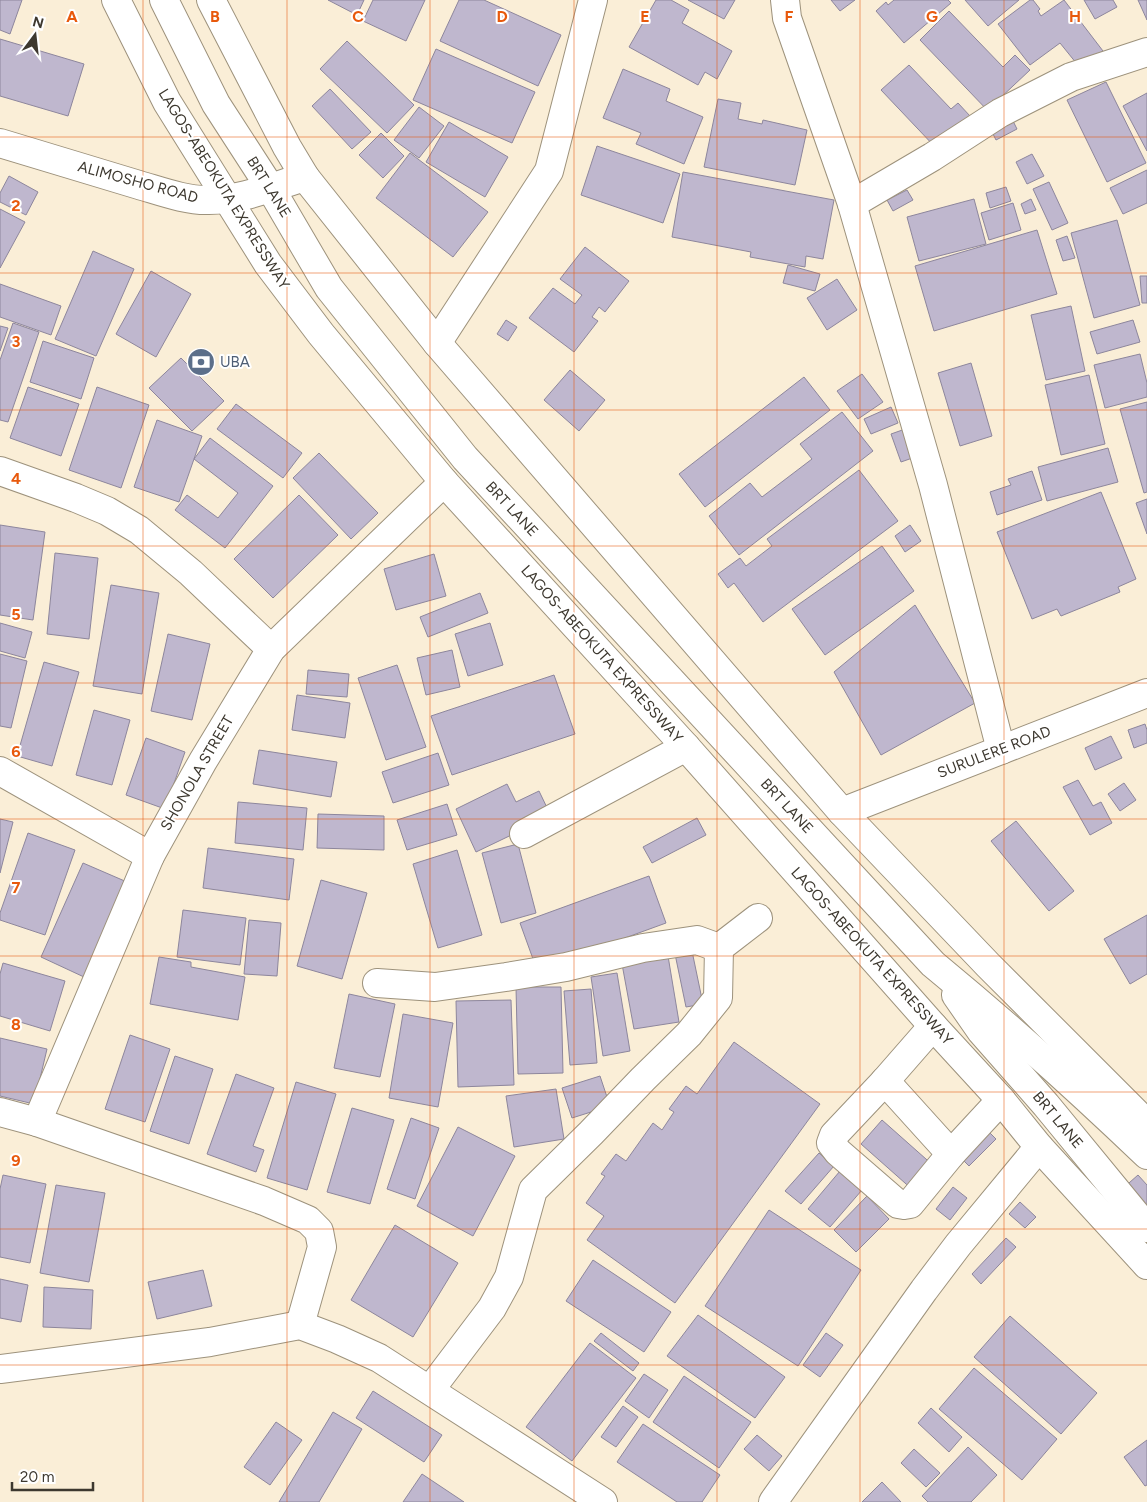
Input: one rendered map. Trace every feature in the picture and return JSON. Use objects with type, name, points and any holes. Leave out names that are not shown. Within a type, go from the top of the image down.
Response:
[{"type":"main road","name":"LAGOS-ABEOKUTA EXPRESSWAY","points":[[116,0],[167,102],[268,264],[303,310],[444,482],[686,747],[1147,1265]]},
{"type":"main road","name":"BRT LANE","points":[[164,0],[216,104],[271,189],[329,288],[465,458],[933,964],[981,1031],[1046,1105],[1147,1228]]},
{"type":"main road","points":[[211,0],[287,147],[306,177],[437,343],[842,812],[988,965],[1147,1124]]},
{"type":"main road","points":[[437,343],[549,171],[593,0]]},
{"type":"main road","points":[[784,0],[787,18],[852,204],[933,485],[1000,750]]},
{"type":"main road","points":[[852,204],[1009,109],[1072,77],[1147,52]]},
{"type":"main road","name":"ALIMOSHO ROAD","points":[[0,143],[177,196],[208,201],[227,199],[271,189],[306,177]]},
{"type":"main road","points":[[0,472],[76,498],[107,511],[139,530],[191,572],[271,649]]},
{"type":"main road","name":"SHONOLA STREET","points":[[37,1122],[150,856],[203,761],[271,649],[444,482]]},
{"type":"main road","name":"SURULERE ROAD","points":[[842,812],[1147,693]]},
{"type":"main road","points":[[524,834],[686,747]]},
{"type":"main road","points":[[0,770],[150,856]]},
{"type":"main road","points":[[719,948],[758,918]]},
{"type":"main road","points":[[377,983],[435,987],[566,967],[643,948],[697,940],[719,948]]},
{"type":"main road","points":[[430,1390],[492,1308],[508,1278],[533,1190],[689,1034],[718,998],[719,948]]},
{"type":"main road","name":"BRT LANE","points":[[933,964],[1001,1020],[1147,1155]]},
{"type":"main road","points":[[933,1026],[834,1135],[831,1144],[838,1152],[898,1204],[910,1204],[951,1154],[1001,1100]]},
{"type":"main road","points":[[885,1081],[951,1154]]},
{"type":"main road","points":[[0,1112],[37,1122],[264,1201],[308,1220],[319,1231],[322,1247],[300,1325]]},
{"type":"main road","points":[[773,1502],[924,1290],[981,1217],[1040,1147]]},
{"type":"main road","points":[[0,1369],[210,1342],[300,1325],[379,1358],[603,1502]]},
{"type":"building","points":[[0,0],[22,0],[10,34],[0,30]]},
{"type":"building","points":[[328,0],[364,0],[357,15]]},
{"type":"building","points":[[373,0],[425,0],[406,41],[363,21]]},
{"type":"building","points":[[459,0],[484,0],[561,35],[538,86],[440,41]]},
{"type":"building","points":[[656,0],[671,0],[689,10],[682,23],[732,51],[717,79],[705,72],[698,85],[629,47]]},
{"type":"building","points":[[688,0],[735,0],[724,19]]},
{"type":"building","points":[[831,0],[855,0],[840,11]]},
{"type":"building","points":[[894,0],[948,0],[951,3],[904,43],[876,11],[886,2],[888,5]]},
{"type":"building","points":[[965,0],[1019,0],[988,26]]},
{"type":"building","points":[[1030,0],[1033,0],[1040,9],[1038,11],[1041,16],[1064,0],[1103,51],[1081,69],[1060,43],[1030,65],[998,24]]},
{"type":"building","points":[[1084,0],[1113,0],[1117,7],[1095,19]]},
{"type":"building","points":[[1138,0],[1147,0],[1147,20]]},
{"type":"building","points":[[949,11],[1003,67],[1015,55],[1030,70],[997,101],[990,113],[920,40]]},
{"type":"building","points":[[0,39],[84,64],[68,116],[0,96]]},
{"type":"building","points":[[347,41],[414,105],[387,133],[320,69]]},
{"type":"building","points":[[436,49],[535,92],[512,143],[413,100]]},
{"type":"building","points":[[909,65],[951,109],[958,103],[970,116],[936,148],[881,90]]},
{"type":"building","points":[[623,69],[670,89],[666,101],[703,117],[684,164],[636,144],[641,133],[603,118]]},
{"type":"building","points":[[1106,82],[1146,163],[1107,182],[1067,100]]},
{"type":"building","points":[[330,89],[371,132],[352,149],[312,106]]},
{"type":"building","points":[[1147,93],[1147,151],[1123,106]]},
{"type":"building","points":[[718,99],[741,103],[738,119],[762,124],[763,120],[807,130],[795,185],[704,167]]},
{"type":"building","points":[[419,107],[444,126],[419,158],[394,140]]},
{"type":"building","points":[[1012,119],[1017,129],[996,140],[991,130]]},
{"type":"building","points":[[449,122],[508,157],[485,197],[426,162]]},
{"type":"building","points":[[381,133],[404,156],[383,178],[359,155]]},
{"type":"building","points":[[597,146],[680,174],[663,223],[581,195]]},
{"type":"building","points":[[410,153],[488,212],[453,257],[376,198]]},
{"type":"building","points":[[1032,154],[1044,176],[1027,184],[1016,162]]},
{"type":"building","points":[[1147,170],[1147,203],[1123,214],[1110,188]]},
{"type":"building","points":[[683,172],[834,200],[823,259],[806,256],[805,267],[750,257],[751,252],[672,237]]},
{"type":"building","points":[[9,176],[38,192],[26,215],[0,202],[0,193]]},
{"type":"building","points":[[1049,182],[1068,223],[1052,230],[1033,189]]},
{"type":"building","points":[[1006,187],[1011,201],[990,208],[986,193]]},
{"type":"building","points":[[907,190],[913,200],[893,211],[887,200]]},
{"type":"building","points":[[974,199],[986,244],[919,261],[907,217]]},
{"type":"building","points":[[1031,199],[1036,210],[1025,214],[1021,204]]},
{"type":"building","points":[[1013,203],[1021,230],[989,240],[981,213]]},
{"type":"building","points":[[0,209],[25,222],[0,268]]},
{"type":"building","points":[[1117,220],[1140,305],[1094,318],[1071,233]]},
{"type":"building","points":[[1037,230],[1057,294],[934,331],[915,266]]},
{"type":"building","points":[[1067,236],[1075,258],[1063,261],[1056,240]]},
{"type":"building","points":[[585,247],[629,281],[605,312],[599,307],[592,317],[598,321],[574,352],[529,318],[553,288],[575,304],[582,295],[560,279]]},
{"type":"building","points":[[93,251],[134,269],[96,356],[55,339]]},
{"type":"building","points":[[788,265],[820,274],[815,291],[783,283]]},
{"type":"building","points":[[151,271],[191,294],[156,357],[116,334]]},
{"type":"building","points":[[1140,276],[1147,276],[1147,303],[1142,303]]},
{"type":"building","points":[[837,279],[857,310],[827,330],[807,298]]},
{"type":"building","points":[[0,284],[61,306],[51,335],[0,317]]},
{"type":"building","points":[[1071,306],[1085,371],[1046,380],[1031,315]]},
{"type":"building","points":[[506,320],[517,327],[508,341],[497,334]]},
{"type":"building","points":[[1133,320],[1140,342],[1097,354],[1090,332]]},
{"type":"building","points":[[13,323],[39,332],[8,422],[0,420],[0,360]]},
{"type":"building","points":[[0,326],[8,328],[0,351]]},
{"type":"building","points":[[43,341],[94,358],[81,399],[30,382]]},
{"type":"building","points":[[1140,354],[1147,383],[1147,397],[1105,408],[1094,365]]},
{"type":"building","points":[[181,358],[224,401],[192,431],[149,388]]},
{"type":"building","points":[[971,363],[992,436],[960,446],[938,373]]},
{"type":"building","points":[[570,370],[605,400],[579,431],[544,400]]},
{"type":"building","points":[[862,374],[883,402],[858,419],[837,391]]},
{"type":"building","points":[[1089,375],[1105,444],[1061,455],[1045,385]]},
{"type":"building","points":[[804,377],[830,410],[705,507],[679,474]]},
{"type":"building","points":[[28,387],[79,404],[61,456],[10,438]]},
{"type":"building","points":[[97,387],[149,405],[121,488],[69,470]]},
{"type":"building","points":[[1147,402],[1147,492],[1144,493],[1120,409]]},
{"type":"building","points":[[236,404],[302,453],[283,478],[217,429]]},
{"type":"building","points":[[891,407],[898,423],[871,434],[864,419]]},
{"type":"building","points":[[842,412],[873,451],[739,555],[709,516],[750,483],[762,497],[812,459],[800,444]]},
{"type":"building","points":[[157,420],[202,436],[179,502],[134,487]]},
{"type":"building","points":[[908,428],[918,456],[901,462],[891,434]]},
{"type":"building","points":[[210,438],[273,486],[225,548],[175,510],[187,495],[218,518],[238,493],[194,459]]},
{"type":"building","points":[[1108,448],[1118,482],[1047,501],[1038,467]]},
{"type":"building","points":[[319,453],[378,513],[351,539],[293,478]]},
{"type":"building","points":[[859,470],[898,521],[763,622],[734,583],[728,588],[718,574],[740,558],[746,566],[772,546],[767,539]]},
{"type":"building","points":[[1032,471],[1042,500],[997,515],[990,492],[1011,485],[1008,479]]},
{"type":"building","points":[[1101,492],[1136,579],[1118,587],[1120,592],[1061,616],[1057,609],[1032,619],[997,532]]},
{"type":"building","points":[[299,495],[338,535],[273,598],[234,559]]},
{"type":"building","points":[[1147,499],[1147,534],[1136,503]]},
{"type":"building","points":[[0,525],[45,532],[33,620],[0,615]]},
{"type":"building","points":[[910,525],[921,541],[905,552],[895,536]]},
{"type":"building","points":[[882,546],[914,591],[825,655],[792,609]]},
{"type":"building","points":[[55,553],[98,558],[89,639],[47,634]]},
{"type":"building","points":[[434,554],[446,596],[396,610],[384,569]]},
{"type":"building","points":[[111,585],[159,593],[142,694],[93,686]]},
{"type":"building","points":[[480,593],[488,613],[428,637],[420,617]]},
{"type":"building","points":[[915,605],[975,703],[881,755],[834,672]]},
{"type":"building","points":[[0,623],[32,632],[25,658],[0,651]]},
{"type":"building","points":[[490,623],[503,665],[468,676],[455,634]]},
{"type":"building","points":[[168,634],[210,644],[192,720],[151,711]]},
{"type":"building","points":[[452,650],[460,687],[426,695],[417,658]]},
{"type":"building","points":[[0,654],[27,661],[11,728],[0,726]]},
{"type":"building","points":[[44,662],[79,672],[52,766],[17,756]]},
{"type":"building","points":[[397,665],[426,747],[386,760],[358,678]]},
{"type":"building","points":[[308,670],[349,674],[347,697],[306,694]]},
{"type":"building","points":[[554,675],[575,734],[452,775],[431,716]]},
{"type":"building","points":[[297,695],[350,703],[345,738],[292,730]]},
{"type":"building","points":[[94,710],[130,720],[112,785],[76,775]]},
{"type":"building","points":[[1145,724],[1147,743],[1134,748],[1128,730]]},
{"type":"building","points":[[1111,736],[1122,758],[1095,770],[1085,748]]},
{"type":"building","points":[[146,738],[185,752],[165,809],[126,795]]},
{"type":"building","points":[[259,750],[337,762],[331,797],[253,784]]},
{"type":"building","points":[[438,753],[449,785],[393,803],[382,772]]},
{"type":"building","points":[[1078,780],[1093,806],[1101,802],[1112,823],[1090,835],[1063,787]]},
{"type":"building","points":[[1124,783],[1136,800],[1120,811],[1108,794]]},
{"type":"building","points":[[507,784],[516,802],[539,791],[551,816],[476,852],[456,809]]},
{"type":"building","points":[[238,802],[307,808],[303,850],[235,843]]},
{"type":"building","points":[[447,804],[457,835],[407,850],[397,820]]},
{"type":"building","points":[[318,814],[384,816],[384,850],[317,848]]},
{"type":"building","points":[[697,818],[706,835],[652,863],[643,847]]},
{"type":"building","points":[[0,819],[13,822],[0,873]]},
{"type":"building","points":[[1016,821],[1074,891],[1049,911],[991,841]]},
{"type":"building","points":[[28,833],[75,850],[45,935],[0,920],[0,913]]},
{"type":"building","points":[[518,844],[536,913],[501,923],[482,853]]},
{"type":"building","points":[[208,848],[294,859],[289,900],[203,888]]},
{"type":"building","points":[[457,850],[482,935],[438,948],[413,864]]},
{"type":"building","points":[[83,863],[127,882],[84,977],[41,957]]},
{"type":"building","points":[[649,876],[666,923],[537,970],[520,923]]},
{"type":"building","points":[[321,880],[367,893],[342,979],[297,966]]},
{"type":"building","points":[[183,910],[246,918],[240,965],[177,957]]},
{"type":"building","points":[[1147,915],[1147,974],[1130,984],[1104,939]]},
{"type":"building","points":[[249,920],[281,923],[277,976],[244,974]]},
{"type":"building","points":[[692,951],[703,1004],[686,1007],[675,954]]},
{"type":"building","points":[[668,956],[679,1022],[634,1029],[622,964]]},
{"type":"building","points":[[159,957],[191,962],[191,967],[245,977],[238,1020],[150,1004]]},
{"type":"building","points":[[3,963],[65,981],[50,1031],[0,1016],[0,974]]},
{"type":"building","points":[[617,973],[630,1051],[603,1056],[591,977]]},
{"type":"building","points":[[516,987],[561,987],[563,1073],[518,1074]]},
{"type":"building","points":[[591,989],[597,1063],[570,1065],[564,991]]},
{"type":"building","points":[[349,994],[395,1004],[380,1077],[334,1068]]},
{"type":"building","points":[[511,1000],[514,1085],[458,1087],[456,1001]]},
{"type":"building","points":[[403,1014],[453,1023],[438,1107],[389,1098]]},
{"type":"building","points":[[130,1035],[170,1049],[145,1122],[105,1109]]},
{"type":"building","points":[[0,1038],[47,1049],[34,1104],[0,1096]]},
{"type":"building","points":[[734,1042],[820,1104],[675,1303],[587,1240],[604,1216],[586,1203],[605,1176],[601,1174],[616,1154],[626,1161],[653,1123],[662,1130],[674,1112],[669,1109],[686,1086],[697,1094]]},
{"type":"building","points":[[175,1056],[213,1069],[189,1144],[150,1131]]},
{"type":"building","points":[[236,1074],[274,1088],[253,1146],[264,1150],[256,1172],[207,1154]]},
{"type":"building","points":[[600,1076],[610,1106],[572,1118],[562,1088]]},
{"type":"building","points":[[296,1082],[336,1094],[307,1190],[267,1178]]},
{"type":"building","points":[[556,1089],[564,1139],[514,1147],[506,1096]]},
{"type":"building","points":[[352,1108],[394,1120],[370,1204],[327,1192]]},
{"type":"building","points":[[411,1118],[439,1128],[415,1199],[387,1189]]},
{"type":"building","points":[[882,1120],[935,1167],[914,1191],[861,1144]]},
{"type":"building","points":[[458,1127],[515,1156],[473,1236],[417,1206]]},
{"type":"building","points":[[988,1131],[996,1139],[969,1166],[961,1158]]},
{"type":"building","points":[[819,1153],[834,1166],[801,1204],[785,1191]]},
{"type":"building","points":[[840,1171],[862,1190],[830,1227],[808,1209]]},
{"type":"building","points":[[3,1175],[46,1184],[30,1263],[0,1257],[0,1189]]},
{"type":"building","points":[[1138,1175],[1147,1185],[1147,1219],[1121,1190]]},
{"type":"building","points":[[56,1185],[105,1193],[89,1282],[40,1273]]},
{"type":"building","points":[[953,1187],[967,1198],[950,1220],[936,1209]]},
{"type":"building","points":[[867,1196],[889,1219],[856,1252],[834,1230]]},
{"type":"building","points":[[1020,1202],[1036,1217],[1025,1228],[1009,1214]]},
{"type":"building","points":[[769,1210],[861,1270],[798,1366],[705,1306]]},
{"type":"building","points":[[395,1225],[458,1263],[413,1337],[351,1300]]},
{"type":"building","points":[[1006,1238],[1016,1247],[981,1284],[972,1274]]},
{"type":"building","points":[[593,1260],[671,1312],[644,1352],[566,1301]]},
{"type":"building","points":[[203,1270],[212,1306],[157,1319],[148,1282]]},
{"type":"building","points":[[0,1279],[28,1285],[21,1322],[0,1318]]},
{"type":"building","points":[[44,1287],[93,1290],[91,1329],[43,1327]]},
{"type":"building","points":[[698,1315],[785,1377],[755,1418],[667,1356]]},
{"type":"building","points":[[1010,1316],[1097,1393],[1061,1434],[974,1357]]},
{"type":"building","points":[[601,1333],[639,1363],[633,1371],[594,1341]]},
{"type":"building","points":[[826,1333],[843,1345],[820,1377],[803,1365]]},
{"type":"building","points":[[590,1343],[636,1378],[572,1461],[526,1427]]},
{"type":"building","points":[[974,1368],[1057,1439],[1022,1480],[939,1409]]},
{"type":"building","points":[[644,1374],[668,1390],[649,1418],[625,1401]]},
{"type":"building","points":[[684,1376],[751,1422],[719,1468],[653,1422]]},
{"type":"building","points":[[373,1391],[442,1435],[424,1462],[356,1418]]},
{"type":"building","points":[[623,1406],[638,1417],[616,1447],[601,1437]]},
{"type":"building","points":[[931,1408],[962,1437],[949,1452],[918,1423]]},
{"type":"building","points":[[333,1412],[362,1429],[319,1502],[279,1502]]},
{"type":"building","points":[[276,1422],[302,1440],[270,1485],[244,1467]]},
{"type":"building","points":[[643,1424],[720,1475],[702,1502],[677,1502],[617,1462]]},
{"type":"building","points":[[757,1435],[782,1456],[769,1471],[744,1449]]},
{"type":"building","points":[[1147,1440],[1147,1485],[1145,1486],[1124,1457]]},
{"type":"building","points":[[968,1447],[997,1475],[971,1502],[928,1502],[922,1496]]},
{"type":"building","points":[[914,1449],[940,1473],[926,1487],[901,1463]]},
{"type":"building","points":[[422,1474],[464,1502],[403,1502]]},
{"type":"building","points":[[882,1482],[901,1502],[862,1502]]},
{"type":"place","name":"UBA","points":[[201,362]]}]
